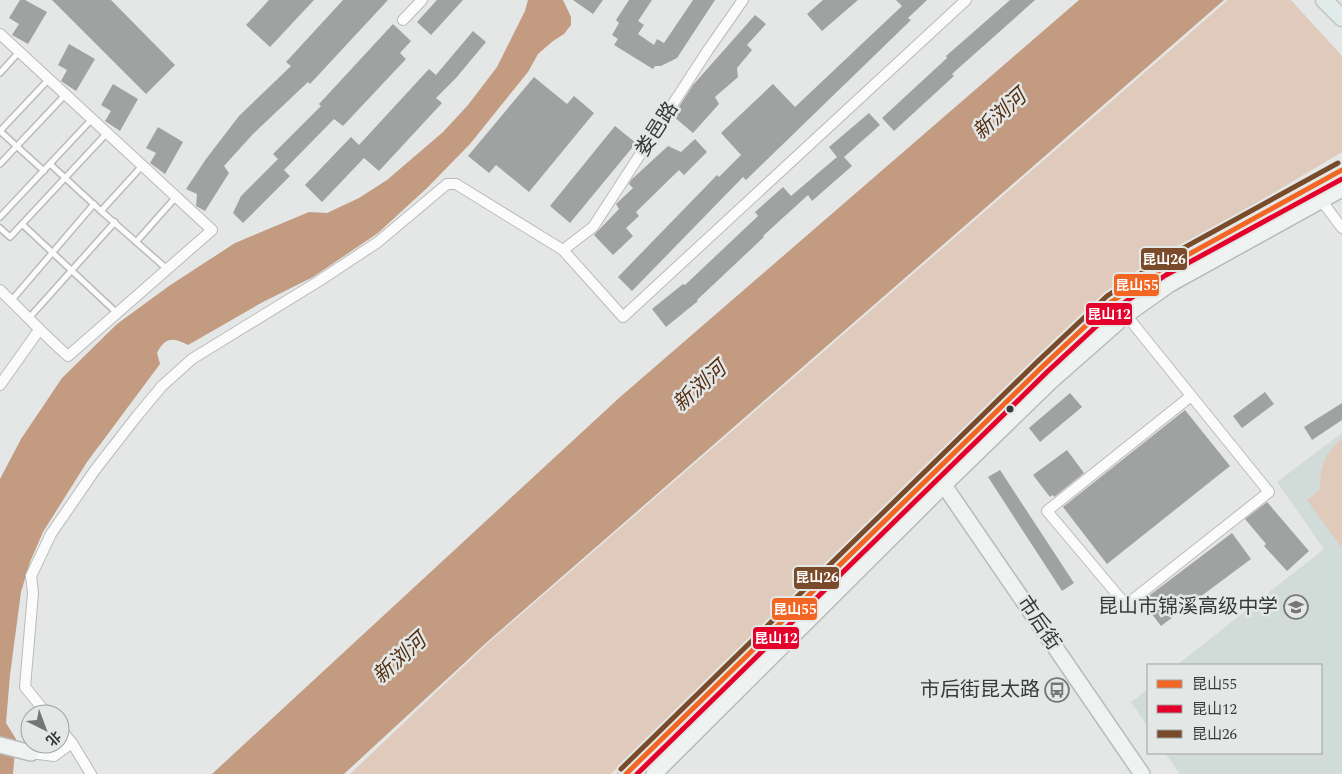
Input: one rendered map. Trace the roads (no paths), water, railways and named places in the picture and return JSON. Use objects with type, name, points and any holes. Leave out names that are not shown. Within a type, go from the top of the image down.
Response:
[{"type":"main road","points":[[1324,0],[1342,18]]},
{"type":"main road","points":[[626,774],[934,472],[1111,302],[1162,269],[1342,170]]},
{"type":"main road","points":[[654,774],[944,485],[1051,381],[1126,315],[1170,284],[1342,189]]},
{"type":"main road","name":"市后街","points":[[934,472],[1142,774]]},
{"type":"main road","points":[[0,745],[20,750]]},
{"type":"street","points":[[403,20],[422,0]]},
{"type":"street","name":"娄邑路","points":[[563,250],[593,228],[708,50],[743,0]]},
{"type":"street","points":[[39,704],[25,687],[33,593],[31,576],[51,534],[95,470],[162,386],[192,359],[319,281],[378,242],[447,184],[456,184],[563,250],[623,317],[966,0]]},
{"type":"street","points":[[0,34],[212,230],[68,356],[39,330],[0,290]]},
{"type":"street","points":[[1321,200],[1342,228]]},
{"type":"street","points":[[1126,315],[1269,492],[1126,605],[1047,511],[1191,396]]},
{"type":"street","points":[[0,385],[39,330]]},
{"type":"street","points":[[70,741],[91,774]]},
{"type":"street","points":[[39,754],[54,756],[57,754]]},
{"type":"lane","points":[[0,73],[20,52]]},
{"type":"lane","points":[[44,171],[0,131],[49,79]]},
{"type":"lane","points":[[0,164],[65,94]]},
{"type":"lane","points":[[0,217],[92,119]]},
{"type":"lane","points":[[0,228],[10,237],[107,133]]},
{"type":"lane","points":[[50,164],[167,270]]},
{"type":"lane","points":[[102,211],[142,166]]},
{"type":"lane","points":[[136,242],[176,197]]},
{"type":"lane","points":[[11,300],[94,204]]},
{"type":"lane","points":[[29,318],[114,222]]},
{"type":"lane","points":[[22,224],[117,313]]},
{"type":"water","points":[[528,0],[563,0],[571,17],[571,25],[564,34],[538,54],[528,72],[470,144],[427,188],[378,233],[313,277],[261,303],[188,345],[170,340],[166,341],[160,348],[157,353],[160,364],[87,462],[43,532],[30,562],[21,592],[6,723],[16,739],[13,774],[0,774],[0,479],[21,439],[62,378],[117,324],[169,286],[235,243],[309,212],[327,213],[359,198],[387,180],[443,132],[468,105],[497,67],[525,11]]},
{"type":"water","name":"新浏河","points":[[1079,0],[1224,0],[486,643],[344,774],[212,774],[619,398]]},
{"type":"place","name":"昆山市锦溪高级中学","points":[[1296,607]]},
{"type":"place","name":"市后街昆太路","points":[[1057,690]]}]
